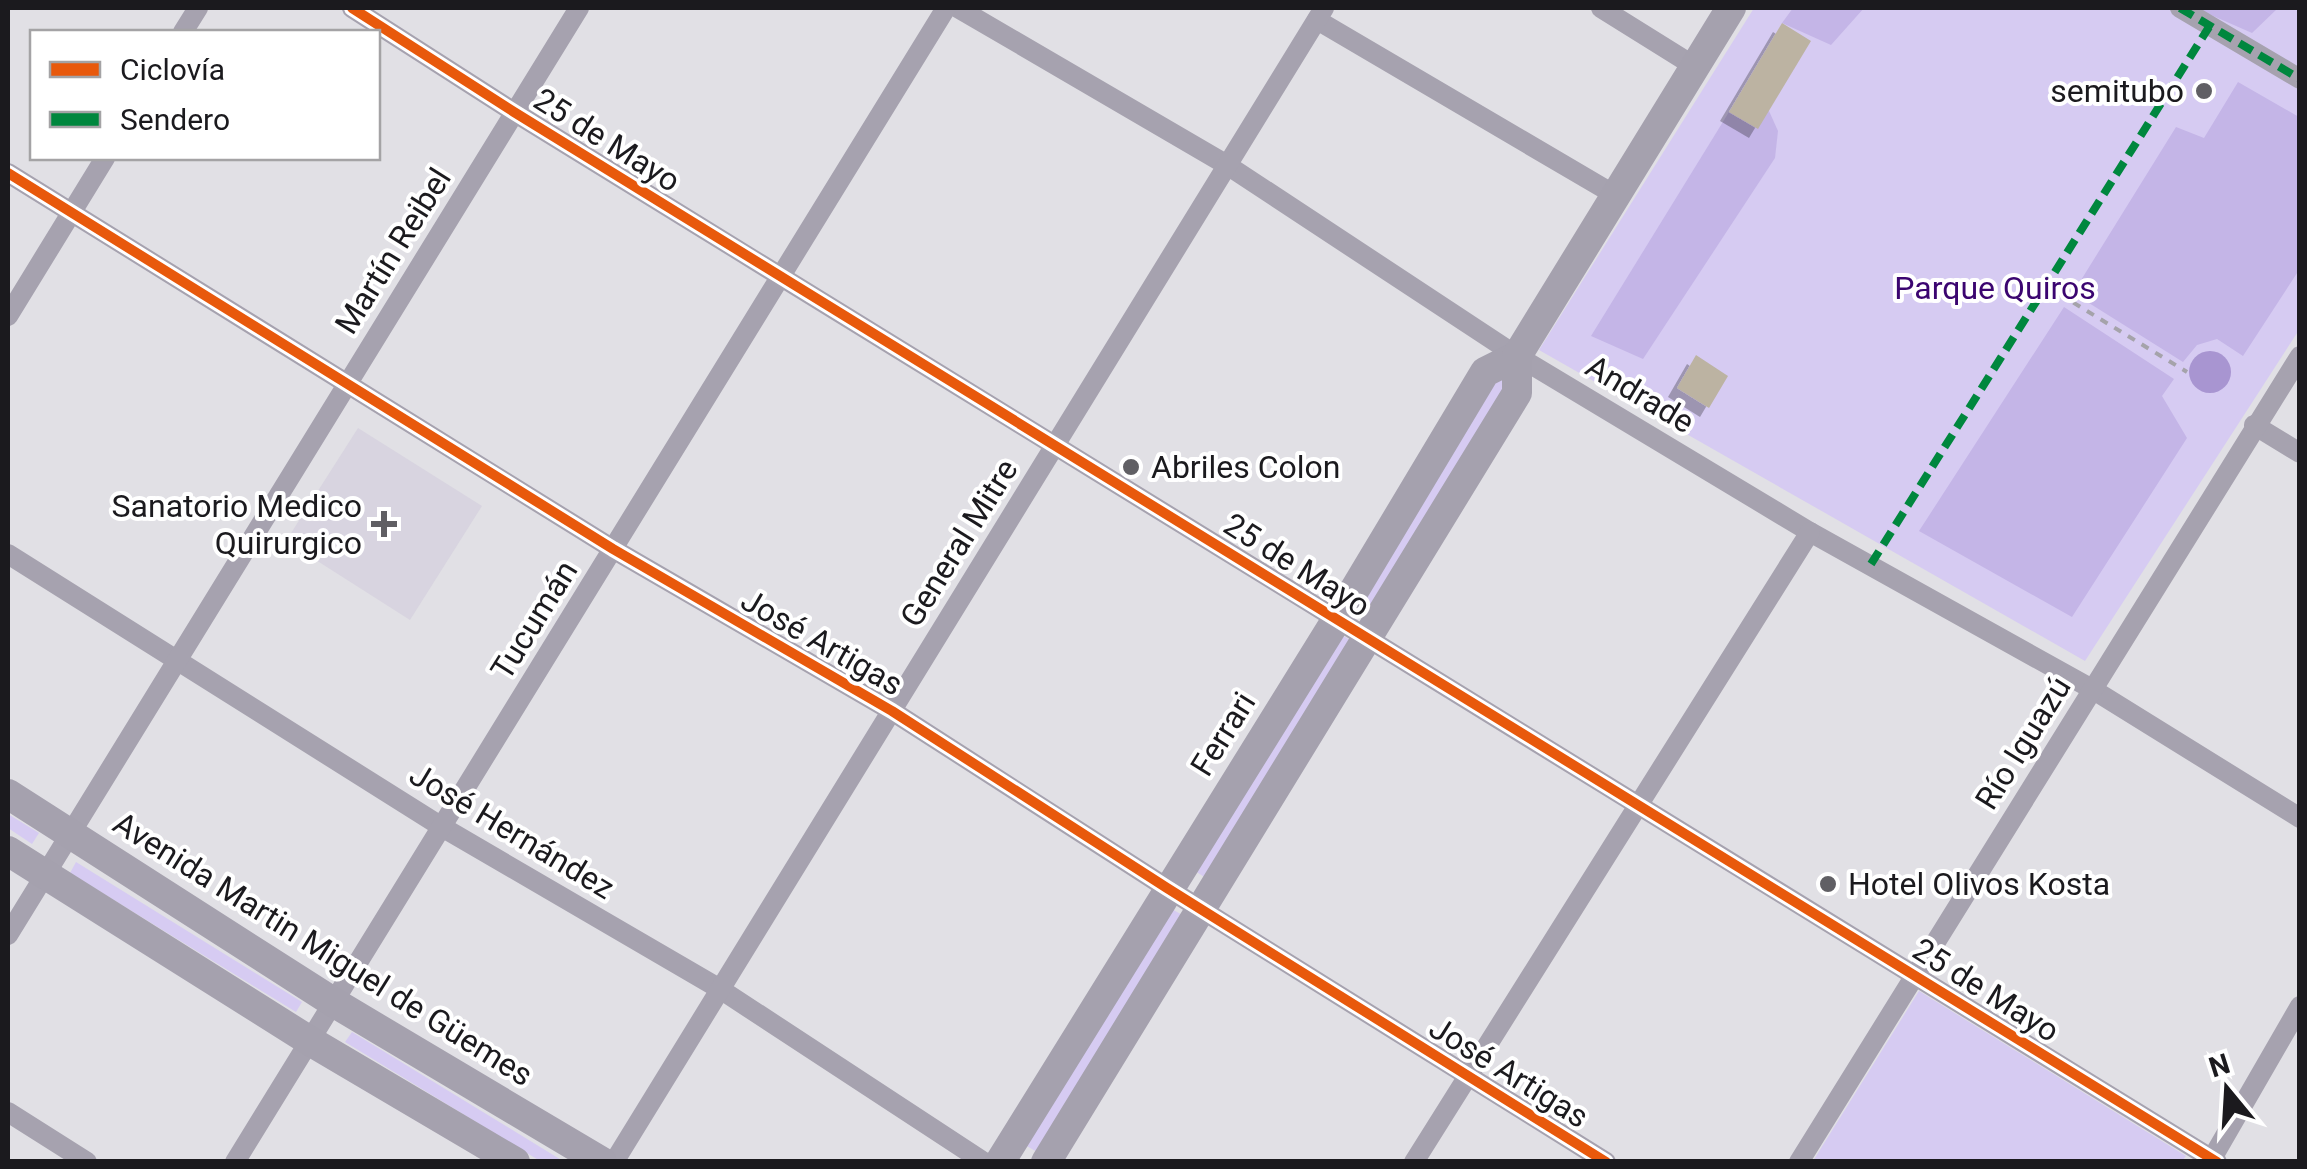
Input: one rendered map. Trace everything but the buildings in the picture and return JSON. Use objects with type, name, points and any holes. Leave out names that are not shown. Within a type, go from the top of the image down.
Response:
[{"type":"main road","name":"Ferrari","points":[[1046,1162],[1517,393],[1517,356],[1730,8]]},
{"type":"main road","name":"Ferrari","points":[[1000,1162],[1337,619],[1485,372],[1517,356]]},
{"type":"main road","name":"Avenida Martin Miguel de Güemes","points":[[8,794],[334,1002],[602,1162]]},
{"type":"main road","points":[[8,851],[310,1040],[515,1162]]},
{"type":"street","points":[[183,30],[198,8]]},
{"type":"street","name":"25 de Mayo","points":[[352,8],[514,112],[2213,1160]]},
{"type":"street","name":"Martín Reibel","points":[[8,936],[578,8]]},
{"type":"street","name":"Tucumán","points":[[236,1162],[946,8]]},
{"type":"street","name":"Andrade","points":[[958,8],[1227,165],[1517,356],[1810,532],[2092,688],[2300,818]]},
{"type":"street","points":[[1601,8],[1694,66]]},
{"type":"street","points":[[2180,8],[2300,79]]},
{"type":"street","points":[[1321,14],[1615,195]]},
{"type":"street","name":"General Mitre","points":[[614,1162],[1321,14]]},
{"type":"street","points":[[8,316],[104,160]]},
{"type":"street","name":"José Artigas","points":[[8,174],[613,549],[892,711],[1606,1162]]},
{"type":"street","name":"Río Iguazú","points":[[1798,1162],[2300,356]]},
{"type":"street","points":[[2254,426],[2300,453]]},
{"type":"street","points":[[1414,1162],[1810,532]]},
{"type":"street","name":"José Hernández","points":[[8,554],[442,826],[720,990],[984,1162]]},
{"type":"street","points":[[2213,1160],[2300,1006]]},
{"type":"street","points":[[8,1112],[87,1162]]},
{"type":"path","points":[[2046,286],[2187,372]]},
{"type":"shaded area","points":[[1793,8],[1864,8],[1831,45],[1782,23]]},
{"type":"shaded area","points":[[2195,8],[2278,8],[2252,33]]},
{"type":"shaded area","points":[[2238,82],[2299,117],[2299,270],[2243,356],[2217,339],[2197,345],[2183,362],[2073,293],[2176,127],[2204,138]]},
{"type":"shaded area","points":[[1769,111],[1778,131],[1775,158],[1643,359],[1591,336],[1729,112]]},
{"type":"shaded area","points":[[2064,307],[2174,379],[2162,396],[2187,438],[2072,617],[1919,531]]},
{"type":"shaded area","points":[[2210,351],[2225,357],[2231,372],[2225,387],[2210,393],[2195,387],[2189,372],[2195,357]]},
{"type":"shaded area","name":"Sanatorio Medico Quirurgico","points":[[358,428],[482,506],[410,620],[286,541]]},
{"type":"green space","name":"Parque Quiros","points":[[1754,8],[2299,8],[2299,330],[2085,661],[1539,350]]},
{"type":"green space","points":[[1503,366],[1518,374],[1372,611],[1358,603]]},
{"type":"green space","points":[[1340,634],[1355,643],[1209,880],[1195,871]]},
{"type":"green space","points":[[8,814],[39,833],[32,844],[8,828]]},
{"type":"green space","points":[[76,862],[302,1002],[296,1012],[70,873]]},
{"type":"green space","points":[[1170,908],[1184,916],[1039,1153],[1025,1145]]},
{"type":"green space","points":[[1919,991],[2186,1156],[2182,1161],[1813,1161]]},
{"type":"green space","points":[[352,1032],[563,1161],[540,1161],[345,1042]]},
{"type":"marked path","points":[[2180,8],[2300,79]]},
{"type":"marked path","points":[[1871,564],[2209,27]]},
{"type":"cycle path","points":[[352,8],[514,112],[2217,1162]]},
{"type":"cycle path","points":[[8,173],[613,549],[892,711],[1606,1162]]},
{"type":"place","name":"semitubo","points":[[2204,91]]},
{"type":"place","name":"Abriles Colon","points":[[1131,467]]},
{"type":"place","name":"Sanatorio Medico Quirurgico","points":[[384,524]]},
{"type":"place","name":"Hotel Olivos Kosta","points":[[1828,884]]}]
